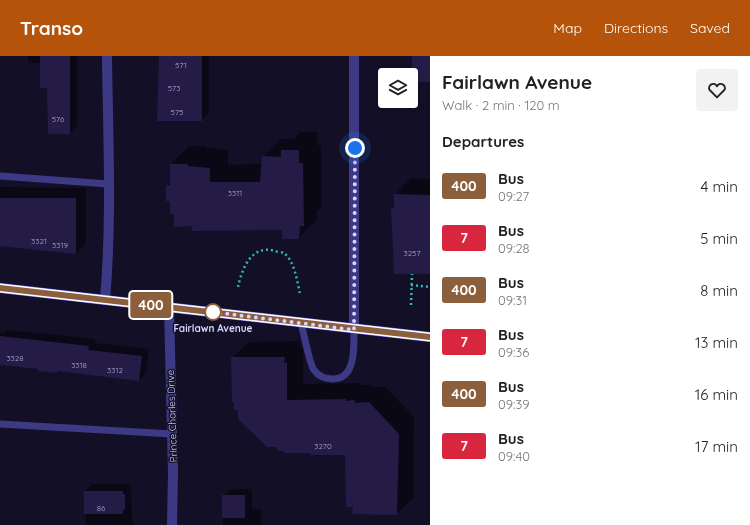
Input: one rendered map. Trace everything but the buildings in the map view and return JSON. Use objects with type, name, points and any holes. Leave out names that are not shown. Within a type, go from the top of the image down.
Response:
[{"type":"main road","points":[[0,288],[354,330],[430,337]]},
{"type":"street","points":[[105,300],[107,274],[108,184],[107,56]]},
{"type":"street","points":[[354,56],[354,330]]},
{"type":"street","name":"Prince Charles Drive","points":[[169,307],[172,434],[172,525]]},
{"type":"lane","points":[[0,176],[108,184]]},
{"type":"lane","points":[[301,323],[314,370],[321,377],[328,379],[340,379],[348,373],[354,353],[354,330]]},
{"type":"lane","points":[[0,424],[172,434]]},
{"type":"path","points":[[238,287],[241,272],[251,255],[268,249],[284,253],[295,269],[300,294]]},
{"type":"path","points":[[411,305],[412,274]]},
{"type":"path","points":[[412,286],[430,287]]},
{"type":"bus line","name":"400","points":[[0,288],[130,302],[354,330],[430,337]]},
{"type":"place","name":"Fairlawn Avenue","points":[[213,312]]},
{"type":"route","points":[[213,312],[354,330],[355,148]]}]
